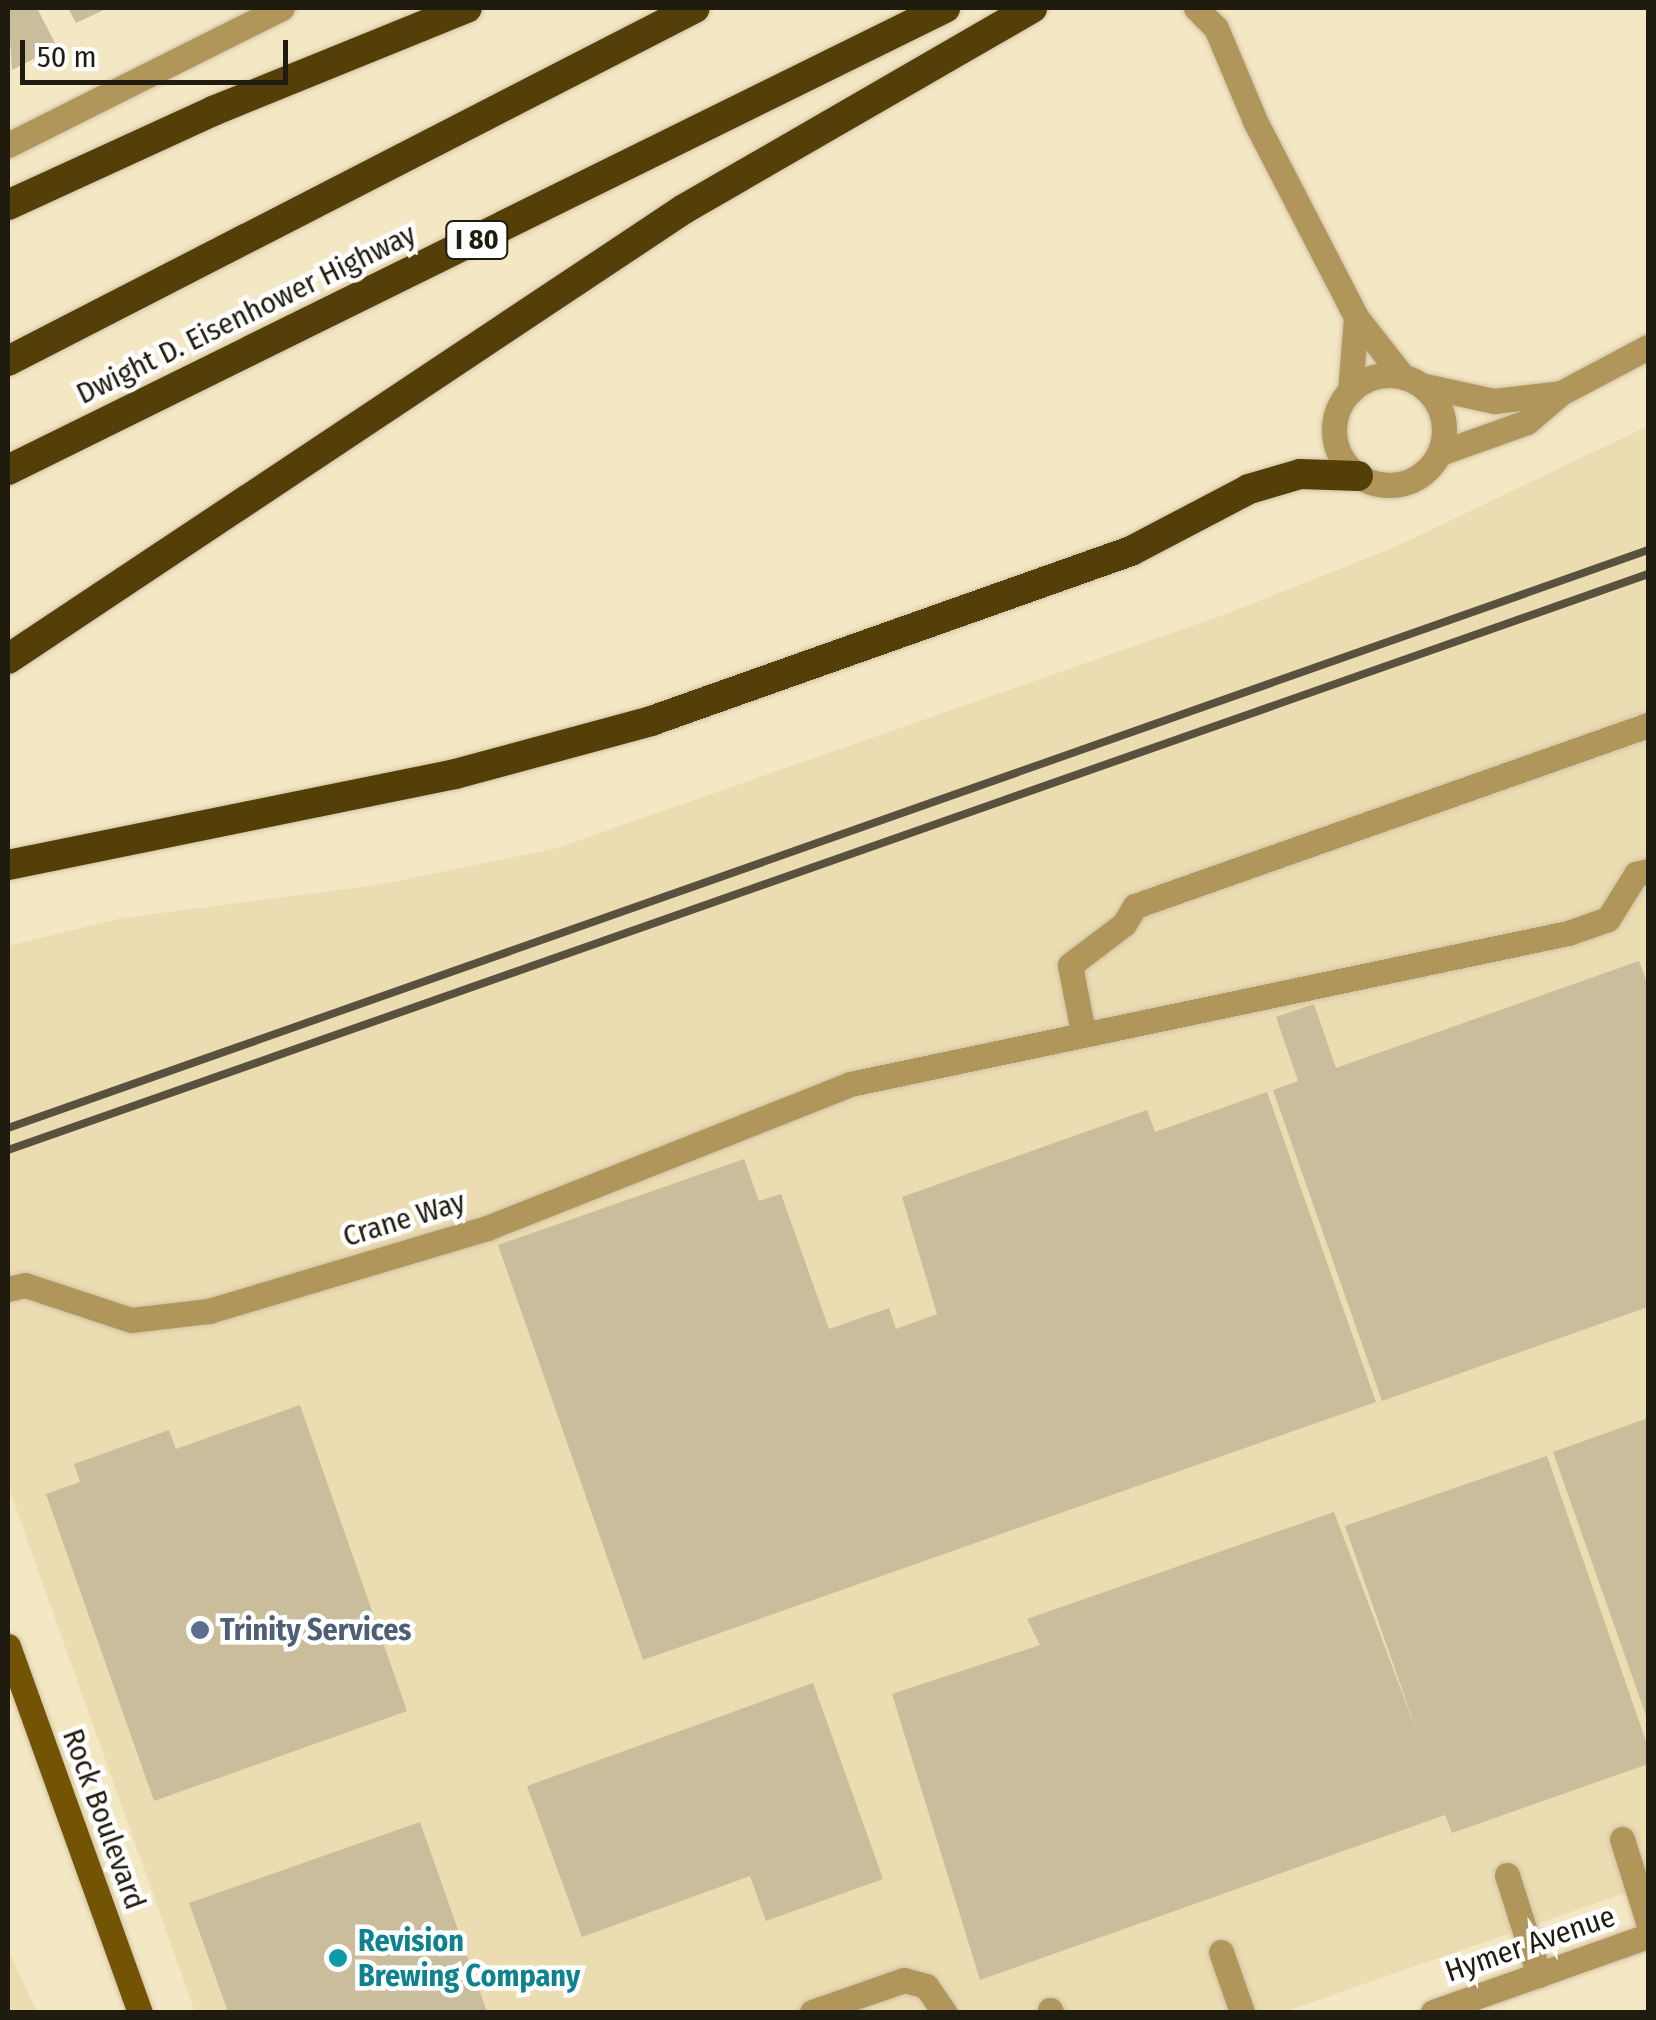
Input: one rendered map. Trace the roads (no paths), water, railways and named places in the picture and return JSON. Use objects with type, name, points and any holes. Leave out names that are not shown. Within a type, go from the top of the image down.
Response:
[{"type":"highway","points":[[8,205],[213,111],[467,8]]},
{"type":"highway","points":[[8,361],[695,8]]},
{"type":"highway","name":"Dwight D. Eisenhower Highway","points":[[8,470],[945,8]]},
{"type":"highway","points":[[8,659],[684,209],[1032,8]]},
{"type":"highway","points":[[8,865],[455,774],[651,721],[1132,551],[1249,489],[1300,474],[1358,476]]},
{"type":"main road","name":"Rock Boulevard","points":[[8,1646],[140,2012]]},
{"type":"street","points":[[8,145],[282,8]]},
{"type":"street","points":[[1196,8],[1216,28],[1255,122],[1356,317],[1442,415],[1440,453],[1429,468],[1394,485],[1358,476],[1336,446],[1334,426],[1350,392],[1356,317]]},
{"type":"street","points":[[1440,453],[1526,422],[1562,393],[1648,347]]},
{"type":"street","points":[[1350,392],[1384,375],[1466,400],[1562,393]]},
{"type":"street","points":[[1083,1032],[1070,965],[1124,924],[1135,906],[1648,725]]},
{"type":"street","name":"Crane Way","points":[[8,1289],[25,1284],[131,1320],[209,1312],[487,1228],[808,1100],[936,1062],[1568,933],[1608,920],[1636,874],[1648,871]]},
{"type":"street","points":[[1622,1839],[1648,1922]]},
{"type":"street","points":[[1507,1875],[1539,1975]]},
{"type":"street","name":"Hymer Avenue","points":[[1432,2012],[1648,1936]]},
{"type":"street","points":[[1221,1952],[1242,2012]]},
{"type":"street","points":[[812,2012],[904,1980],[926,1986],[944,2012]]},
{"type":"railway","points":[[8,1128],[1648,550]]},
{"type":"railway","points":[[8,1150],[1648,574]]},
{"type":"place","name":"Trinity Services","points":[[200,1630]]},
{"type":"place","name":"Revision Brewing Company","points":[[338,1958]]}]
